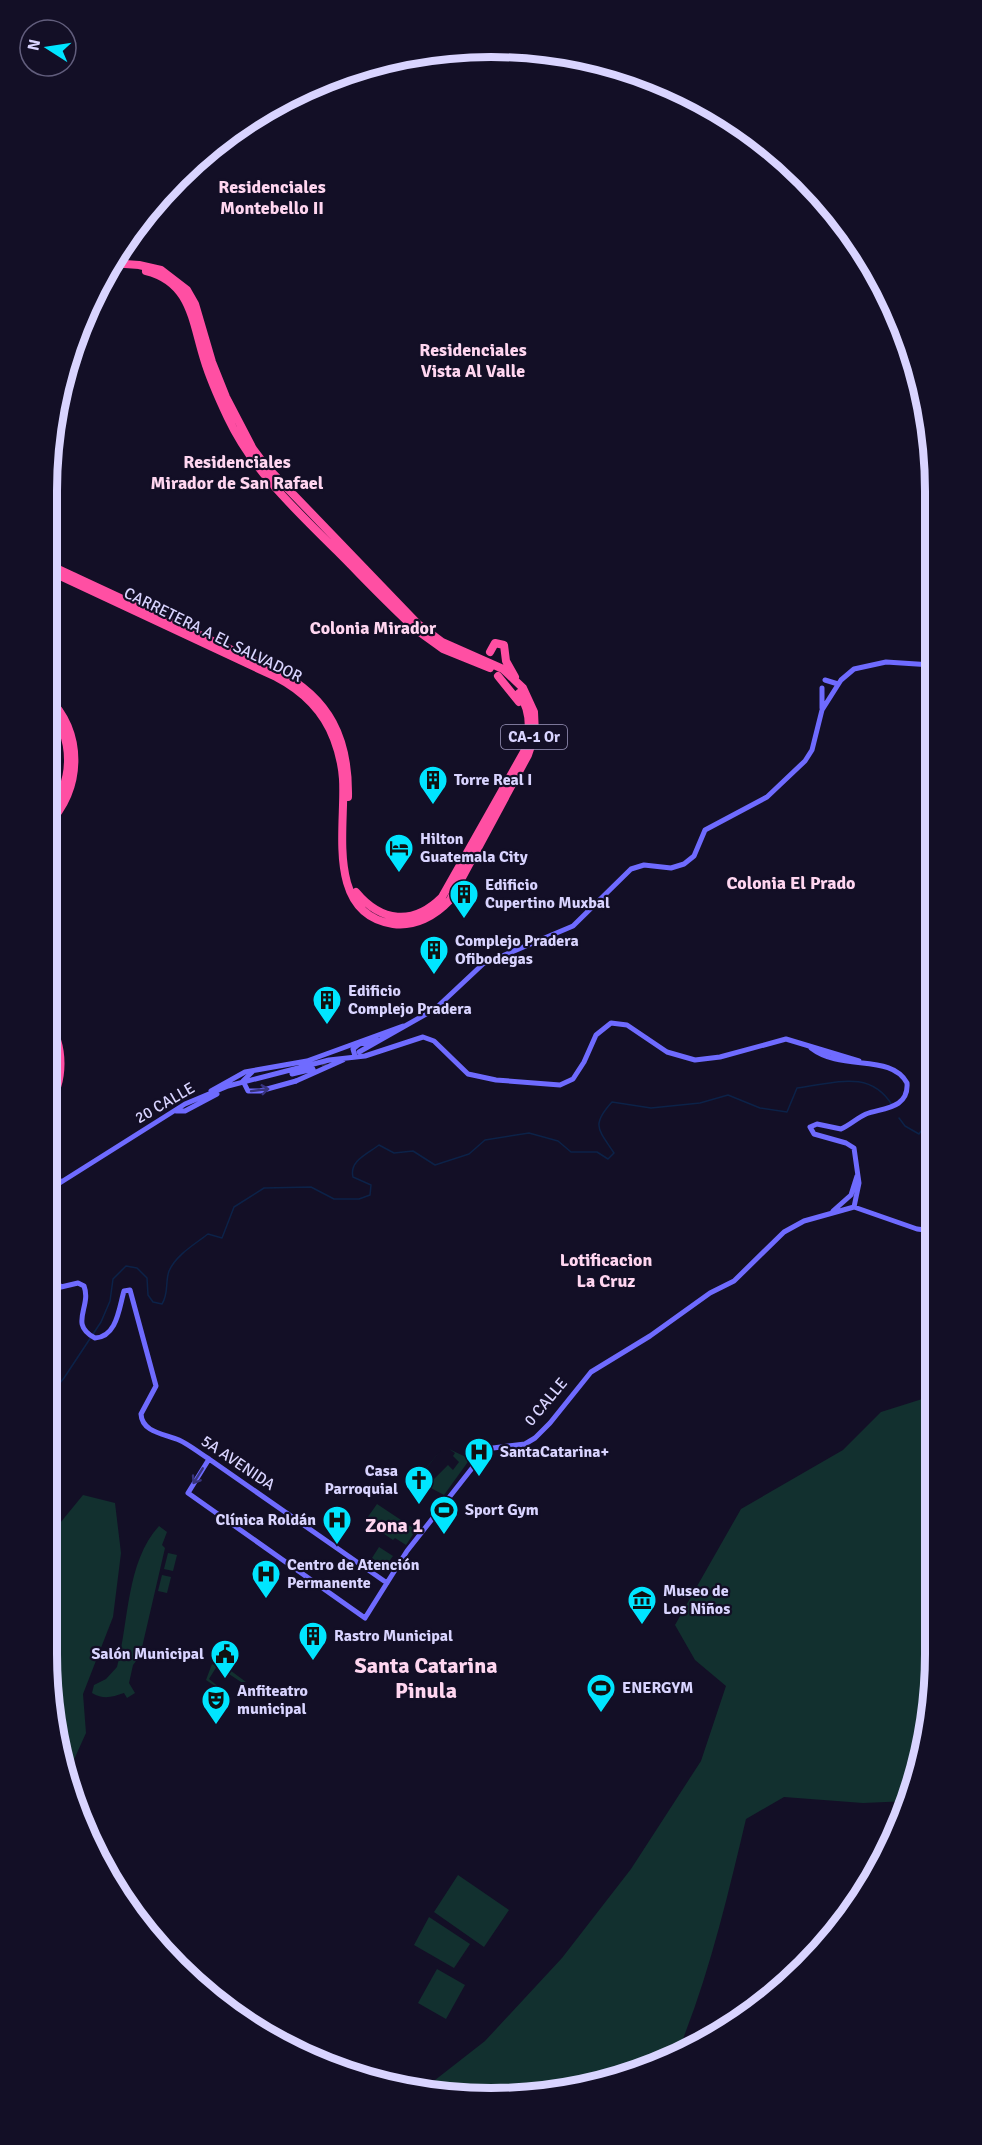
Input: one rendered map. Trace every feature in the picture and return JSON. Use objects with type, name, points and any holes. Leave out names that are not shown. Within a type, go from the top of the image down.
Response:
[{"type":"highway","name":"CARRETERA A EL SALVADOR","points":[[57,575],[276,677],[299,690],[312,703],[328,726],[341,760],[344,805],[343,864],[348,888],[365,911],[391,924],[423,920],[440,911],[450,900],[532,746],[535,724],[531,703],[517,681],[496,665],[442,642],[418,624],[265,465],[237,421],[212,362],[201,321],[187,290],[161,270],[121,264]]},
{"type":"highway","name":"CARRETERA A EL SALVADOR","points":[[57,569],[278,671],[317,698],[338,732],[347,763],[349,876],[356,892],[364,902],[382,914],[394,917],[411,916],[429,908],[442,897],[525,750],[530,724],[526,707],[516,688],[498,672],[453,653],[428,639],[269,482],[242,445],[226,414],[206,365],[192,313],[180,289],[152,272],[118,269]]},
{"type":"highway","points":[[269,482],[290,498],[294,495]]},
{"type":"highway","points":[[297,510],[300,506],[312,518],[318,519]]},
{"type":"highway","points":[[490,652],[495,643],[504,645],[508,665],[517,681]]},
{"type":"highway","points":[[498,676],[514,693],[524,718],[522,745],[511,775]]},
{"type":"highway","points":[[57,708],[69,728],[74,762],[67,798],[57,811]]},
{"type":"highway","points":[[57,800],[62,793],[68,766],[67,746],[58,720]]},
{"type":"highway","points":[[57,1042],[60,1064],[57,1080]]},
{"type":"main road","points":[[822,710],[838,684],[854,669],[873,663],[925,665]]},
{"type":"main road","points":[[825,680],[838,684]]},
{"type":"main road","points":[[358,1054],[435,1009],[483,964],[573,926],[631,869],[644,865],[671,868],[684,864],[694,856],[705,831],[767,796],[805,761],[812,750],[822,710],[822,688]]},
{"type":"main road","points":[[358,1054],[423,1037],[435,1041],[468,1074],[477,1077],[560,1085],[573,1080],[596,1035],[611,1023],[627,1025],[667,1052],[695,1060],[720,1057],[786,1039],[842,1060],[888,1068],[905,1080],[907,1088],[900,1102],[888,1110],[865,1114],[841,1129],[817,1124],[810,1128],[814,1134],[852,1145],[857,1154],[858,1174],[853,1206]]},
{"type":"main road","points":[[345,1059],[320,1073],[255,1092],[248,1091],[243,1080],[252,1072],[297,1066],[358,1040],[410,1024]]},
{"type":"main road","points":[[358,1054],[353,1049],[359,1044],[385,1039]]},
{"type":"main road","name":"20 CALLE","points":[[57,1185],[175,1111],[204,1096],[228,1086],[358,1054]]},
{"type":"main road","points":[[842,1060],[852,1059],[864,1063]]},
{"type":"main road","points":[[204,1096],[245,1072],[307,1061]]},
{"type":"main road","points":[[175,1111],[185,1110],[233,1088],[322,1066]]},
{"type":"main road","points":[[829,1214],[846,1201],[858,1174]]},
{"type":"main road","points":[[57,1178],[61,1182]]},
{"type":"main road","points":[[846,1201],[853,1206],[925,1230]]},
{"type":"main road","points":[[846,1201],[853,1206]]},
{"type":"main road","points":[[829,1214],[853,1206]]},
{"type":"main road","name":"0 CALLE","points":[[209,1459],[188,1493],[365,1618],[417,1538],[477,1460],[493,1448],[514,1447],[535,1438],[550,1423],[583,1380],[604,1363],[651,1336],[704,1297],[734,1281],[784,1232],[804,1221],[829,1214]]},
{"type":"main road","name":"5A AVENIDA","points":[[57,1283],[61,1287],[78,1283],[85,1287],[81,1326],[87,1334],[95,1338],[111,1330],[124,1291],[130,1290],[156,1386],[141,1418],[144,1424],[159,1434],[179,1440],[209,1459],[387,1583]]},
{"type":"green space","points":[[925,1398],[924,1682],[917,1739],[899,1801],[863,1803],[784,1797],[746,1819],[707,1969],[680,2044],[631,2065],[576,2080],[491,2088],[431,2084],[485,2041],[562,1958],[631,1869],[701,1761],[726,1686],[695,1660],[675,1625],[741,1509],[843,1450],[881,1412]]},
{"type":"green space","points":[[449,1449],[470,1459],[444,1495],[416,1480],[441,1450],[424,1471],[434,1479],[448,1465],[453,1470],[459,1462],[453,1456],[455,1453]]},
{"type":"green space","points":[[83,1495],[115,1503],[121,1553],[113,1617],[83,1694],[86,1733],[72,1765],[65,1739],[58,1682],[57,1527]]},
{"type":"green space","points":[[377,1504],[416,1530],[406,1545],[395,1538],[393,1540],[365,1521]]},
{"type":"green space","points":[[159,1526],[167,1532],[162,1545],[165,1548],[140,1656],[133,1665],[129,1683],[135,1693],[127,1698],[124,1693],[100,1697],[92,1693],[94,1685],[106,1679],[117,1667],[134,1575],[148,1541]]},
{"type":"green space","points":[[379,1547],[393,1556],[385,1567],[372,1558]]},
{"type":"green space","points":[[168,1553],[177,1555],[173,1571],[164,1569]]},
{"type":"green space","points":[[162,1575],[171,1577],[167,1593],[158,1591]]},
{"type":"green space","points":[[219,1662],[246,1682],[241,1682],[217,1666],[209,1679],[230,1696],[206,1680],[212,1664],[216,1666]]},
{"type":"green space","points":[[458,1875],[509,1910],[484,1947],[434,1912]]},
{"type":"green space","points":[[429,1917],[470,1944],[454,1968],[414,1945]]},
{"type":"green space","points":[[437,1969],[465,1985],[446,2019],[418,2003]]},
{"type":"waterway","points":[[57,1387],[101,1322],[110,1301],[113,1279],[126,1266],[137,1268],[147,1278],[148,1295],[153,1302],[162,1304],[172,1265],[186,1250],[208,1234],[222,1238],[234,1207],[264,1188],[311,1187],[334,1199],[359,1199],[370,1195],[371,1185],[353,1177],[352,1171],[360,1158],[379,1145],[394,1153],[413,1151],[435,1165],[469,1154],[485,1140],[529,1133],[558,1141],[571,1152],[597,1152],[608,1159],[614,1153],[601,1132],[599,1122],[612,1102],[651,1108],[700,1103],[728,1095],[760,1108],[787,1112],[797,1088],[849,1081],[873,1086],[883,1093],[892,1105]]},
{"type":"waterway","points":[[899,1118],[905,1126],[919,1134],[925,1126]]},
{"type":"tunnel","points":[[322,1066],[337,1060]]},
{"type":"place","name":"Torre Real I","points":[[433,806]]},
{"type":"place","name":"Hilton Guatemala City","points":[[399,874]]},
{"type":"place","name":"Edificio Cupertino Muxbal","points":[[464,920]]},
{"type":"place","name":"Complejo Pradera Ofibodegas","points":[[434,976]]},
{"type":"place","name":"Edificio Complejo Pradera","points":[[327,1026]]},
{"type":"place","name":"SantaCatarina+","points":[[479,1478]]},
{"type":"place","name":"Casa Parroquial","points":[[419,1506]]},
{"type":"place","name":"Sport Gym","points":[[444,1536]]},
{"type":"place","name":"Clínica Roldán","points":[[337,1546]]},
{"type":"place","name":"Centro de Atención Permanente","points":[[266,1600]]},
{"type":"place","name":"Museo de Los Niños","points":[[642,1626]]},
{"type":"place","name":"Rastro Municipal","points":[[313,1662]]},
{"type":"place","name":"Salón Municipal","points":[[225,1680]]},
{"type":"place","name":"ENERGYM","points":[[601,1714]]},
{"type":"place","name":"Anfiteatro municipal","points":[[216,1726]]},
{"type":"district","name":"Residenciales Montebello II","points":[[272,198]]},
{"type":"district","name":"Residenciales Vista Al Valle","points":[[473,360]]},
{"type":"district","name":"Residenciales Mirador de San Rafael","points":[[237,472]]},
{"type":"district","name":"Colonia Mirador","points":[[373,628]]},
{"type":"district","name":"Colonia El Prado","points":[[791,883]]},
{"type":"district","name":"Lotificacion La Cruz","points":[[606,1270]]},
{"type":"district","name":"Zona 1","points":[[394,1525]]},
{"type":"district","name":"Santa Catarina Pinula","points":[[426,1678]]}]
